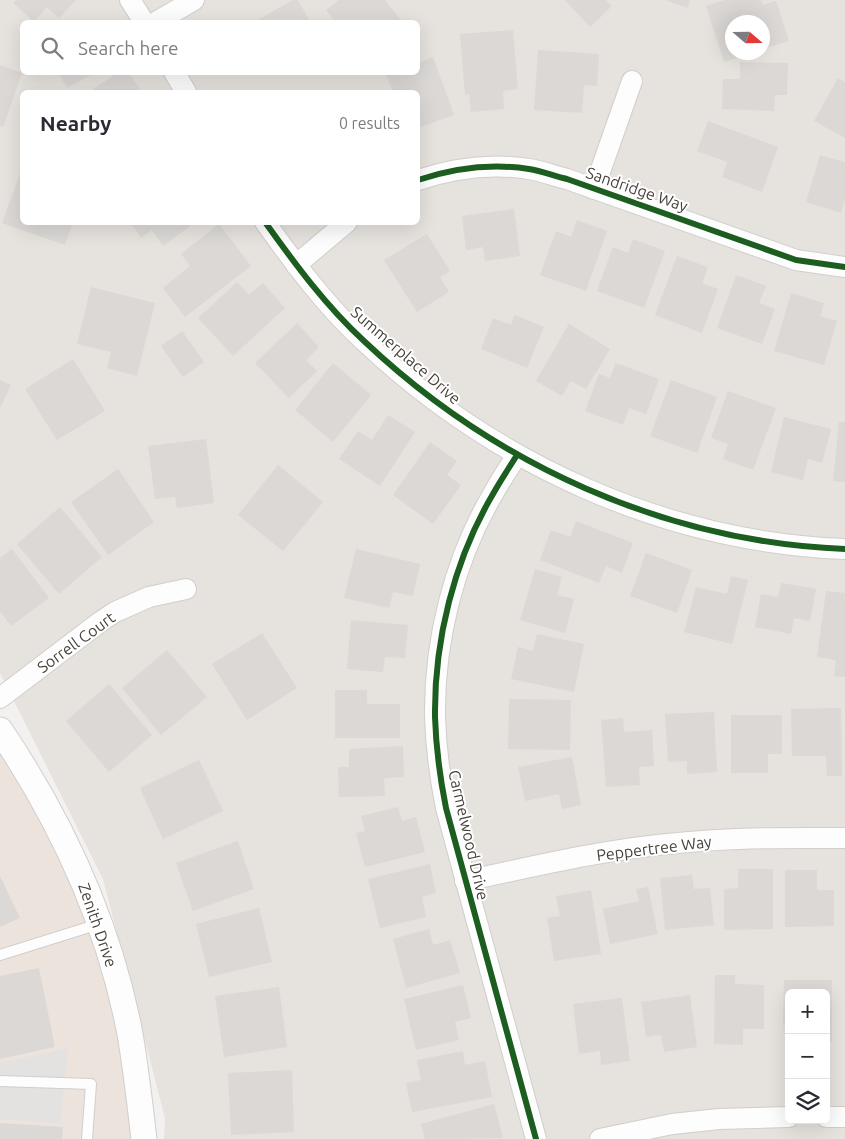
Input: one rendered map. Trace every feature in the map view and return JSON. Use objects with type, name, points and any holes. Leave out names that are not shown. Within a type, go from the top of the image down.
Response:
[{"type":"street","points":[[130,0],[143,20]]},
{"type":"street","points":[[159,20],[194,0]]},
{"type":"street","points":[[176,75],[185,90]]},
{"type":"street","points":[[594,189],[632,81]]},
{"type":"street","name":"Sandridge Way","points":[[420,179],[445,172],[474,167],[492,166],[530,169],[567,179],[796,260],[845,267]]},
{"type":"street","name":"Summerplace Drive","points":[[267,225],[296,265],[328,304],[364,341],[422,392],[464,423],[517,455],[566,481],[614,501],[688,525],[738,537],[816,548],[845,549]]},
{"type":"street","points":[[296,265],[344,225]]},
{"type":"street","name":"Carmelwood Drive","points":[[517,455],[492,495],[468,545],[455,580],[444,624],[437,670],[435,716],[438,763],[446,808],[536,1139]]},
{"type":"street","name":"Sorrell Court","points":[[0,698],[116,612],[149,597],[186,589]]},
{"type":"street","name":"Zenith Drive","points":[[0,730],[27,770],[55,820],[79,871],[100,924],[117,978],[130,1033],[139,1089],[144,1139]]},
{"type":"street","name":"Peppertree Way","points":[[465,880],[604,852],[677,843],[751,838],[845,838]]},
{"type":"street","points":[[830,1117],[845,1116]]},
{"type":"street","points":[[600,1139],[672,1124],[719,1119],[785,1117]]},
{"type":"lane","points":[[0,955],[100,924]]},
{"type":"lane","points":[[0,1080],[91,1084],[87,1139]]},
{"type":"shaded area","points":[[0,0],[845,0],[845,1139],[164,1139],[165,1118],[103,879],[0,673]]},
{"type":"shaded area","points":[[0,744],[46,821],[100,946],[127,1061],[131,1139],[0,1139]]},
{"type":"shaded area","points":[[68,1048],[60,1123],[0,1119],[0,1063]]},
{"type":"building","points":[[16,0],[76,0],[59,18],[47,7],[35,20],[13,3]]},
{"type":"building","points":[[293,0],[298,0],[309,20],[258,20]]},
{"type":"building","points":[[339,0],[385,0],[400,20],[334,20],[326,10]]},
{"type":"building","points":[[565,0],[606,0],[612,6],[590,27]]},
{"type":"building","points":[[665,0],[690,0],[687,8]]},
{"type":"building","points":[[725,0],[761,0],[763,5],[776,1],[789,41],[770,47],[770,15],[725,15],[725,60],[730,60],[724,62],[706,6]]},
{"type":"building","points":[[513,30],[518,89],[503,91],[504,109],[471,112],[469,94],[465,95],[460,34]]},
{"type":"building","points":[[538,50],[599,54],[597,86],[584,85],[582,113],[534,110]]},
{"type":"building","points":[[433,57],[454,115],[420,127],[420,90],[392,90],[386,75],[420,75],[420,62]]},
{"type":"building","points":[[740,62],[788,63],[787,95],[775,95],[774,111],[722,109],[723,79],[740,79]]},
{"type":"building","points":[[0,65],[20,72],[21,75],[3,127],[0,126]]},
{"type":"building","points":[[60,75],[91,75],[67,88]]},
{"type":"building","points":[[114,75],[130,75],[141,90],[92,90]]},
{"type":"building","points":[[838,78],[845,82],[845,138],[814,121]]},
{"type":"building","points":[[708,121],[778,147],[762,192],[722,177],[727,162],[697,151]]},
{"type":"building","points":[[820,155],[845,162],[845,199],[841,213],[806,202]]},
{"type":"building","points":[[20,174],[20,225],[72,225],[65,245],[2,223]]},
{"type":"building","points":[[514,209],[520,256],[485,261],[483,247],[466,250],[462,216]]},
{"type":"building","points":[[577,220],[607,231],[586,291],[540,275],[556,231],[571,237]]},
{"type":"building","points":[[133,225],[191,225],[163,246],[152,230],[141,238]]},
{"type":"building","points":[[220,225],[251,266],[185,317],[163,288],[190,266],[181,254]]},
{"type":"building","points":[[427,234],[450,271],[440,277],[449,292],[417,312],[384,260]]},
{"type":"building","points":[[633,239],[665,251],[644,308],[597,291],[613,247],[628,253]]},
{"type":"building","points":[[677,256],[708,267],[702,283],[718,289],[702,333],[655,315]]},
{"type":"building","points":[[736,275],[766,286],[759,303],[775,309],[762,344],[717,328]]},
{"type":"building","points":[[237,282],[249,295],[263,283],[285,308],[233,356],[198,318]]},
{"type":"building","points":[[91,287],[155,303],[137,376],[107,368],[111,352],[77,344]]},
{"type":"building","points":[[791,293],[824,303],[820,316],[837,321],[824,365],[774,351]]},
{"type":"building","points":[[515,315],[544,327],[527,368],[481,349],[493,318],[511,325]]},
{"type":"building","points":[[297,323],[319,347],[306,360],[317,371],[289,398],[255,363]]},
{"type":"building","points":[[569,324],[610,349],[586,389],[571,381],[562,396],[536,381]]},
{"type":"building","points":[[182,331],[204,362],[183,377],[161,346]]},
{"type":"building","points":[[73,359],[105,411],[57,440],[25,389]]},
{"type":"building","points":[[333,363],[371,395],[333,442],[295,410]]},
{"type":"building","points":[[616,363],[659,379],[646,414],[629,408],[623,425],[585,411],[599,374],[610,378]]},
{"type":"building","points":[[0,380],[11,385],[0,408]]},
{"type":"building","points":[[671,380],[717,397],[697,453],[650,436]]},
{"type":"building","points":[[728,391],[776,408],[753,470],[723,459],[728,444],[711,438]]},
{"type":"building","points":[[388,415],[415,432],[380,486],[339,459],[358,431],[372,440]]},
{"type":"building","points":[[784,417],[831,429],[822,463],[808,459],[803,480],[771,472]]},
{"type":"building","points":[[839,422],[845,422],[845,482],[833,481]]},
{"type":"building","points":[[206,439],[214,503],[177,508],[175,497],[155,499],[148,446]]},
{"type":"building","points":[[430,442],[457,461],[447,475],[461,485],[433,524],[393,495]]},
{"type":"building","points":[[278,465],[323,502],[283,551],[238,515]]},
{"type":"building","points":[[118,469],[154,522],[108,555],[71,502]]},
{"type":"building","points":[[60,507],[102,557],[59,594],[17,544]]},
{"type":"building","points":[[576,521],[633,543],[622,573],[606,566],[599,583],[540,560],[551,530],[570,537]]},
{"type":"building","points":[[12,549],[49,598],[11,626],[0,611],[0,558]]},
{"type":"building","points":[[356,549],[420,564],[413,596],[393,592],[389,608],[344,598]]},
{"type":"building","points":[[646,553],[692,570],[677,613],[630,596]]},
{"type":"building","points":[[535,569],[562,577],[557,595],[574,599],[565,633],[520,620]]},
{"type":"building","points":[[731,576],[748,580],[732,644],[684,632],[696,587],[727,594]]},
{"type":"building","points":[[781,583],[816,589],[810,621],[794,618],[791,634],[755,627],[761,594],[778,597]]},
{"type":"building","points":[[826,591],[845,593],[845,677],[834,676],[836,660],[817,657]]},
{"type":"building","points":[[351,620],[408,625],[405,658],[385,657],[383,672],[347,669]]},
{"type":"building","points":[[262,633],[297,688],[247,720],[212,664]]},
{"type":"building","points":[[537,634],[584,644],[574,692],[511,679],[518,647],[533,651]]},
{"type":"building","points":[[167,650],[207,697],[161,735],[122,688]]},
{"type":"building","points":[[109,684],[152,735],[109,772],[66,721]]},
{"type":"building","points":[[335,690],[367,690],[367,704],[400,704],[400,738],[335,738]]},
{"type":"building","points":[[509,699],[571,700],[570,750],[508,749]]},
{"type":"building","points":[[841,708],[842,776],[827,776],[826,756],[792,756],[791,709]]},
{"type":"building","points":[[714,712],[717,772],[687,774],[687,761],[668,762],[665,714]]},
{"type":"building","points":[[731,715],[782,715],[782,754],[768,754],[768,773],[731,773]]},
{"type":"building","points":[[623,718],[624,732],[652,730],[654,766],[639,767],[640,785],[606,787],[601,720]]},
{"type":"building","points":[[403,746],[404,777],[384,778],[385,796],[339,797],[338,767],[349,767],[349,749]]},
{"type":"building","points":[[572,757],[581,805],[562,809],[559,794],[525,801],[518,767]]},
{"type":"building","points":[[199,760],[223,811],[163,839],[140,788]]},
{"type":"building","points":[[398,807],[402,821],[416,817],[425,852],[365,867],[356,833],[365,831],[361,816]]},
{"type":"building","points":[[238,841],[254,889],[193,911],[176,863]]},
{"type":"building","points":[[430,864],[436,893],[422,897],[426,917],[380,928],[368,879]]},
{"type":"building","points":[[738,869],[773,869],[773,929],[724,930],[724,889],[738,888]]},
{"type":"building","points":[[785,870],[817,870],[817,890],[834,890],[834,926],[785,927]]},
{"type":"building","points":[[692,875],[694,889],[710,888],[714,925],[665,930],[660,878]]},
{"type":"building","points":[[0,876],[20,918],[0,927]]},
{"type":"building","points":[[648,887],[658,934],[610,944],[603,909],[639,901],[636,889]]},
{"type":"building","points":[[591,890],[601,954],[554,961],[547,918],[560,916],[556,896]]},
{"type":"building","points":[[259,908],[272,962],[209,977],[196,924]]},
{"type":"building","points":[[429,929],[433,945],[450,940],[460,973],[406,988],[393,939]]},
{"type":"building","points":[[39,968],[55,1047],[0,1059],[0,976]]},
{"type":"building","points":[[715,975],[735,975],[735,984],[764,985],[764,1029],[743,1029],[743,1045],[714,1044]]},
{"type":"building","points":[[784,980],[832,980],[832,1042],[830,1042],[830,989],[785,989],[785,1025],[783,1025]]},
{"type":"building","points":[[463,985],[471,1018],[455,1022],[459,1040],[416,1050],[404,999]]},
{"type":"building","points":[[279,987],[287,1047],[224,1057],[215,996]]},
{"type":"building","points":[[690,995],[697,1047],[664,1052],[661,1035],[646,1037],[641,1002]]},
{"type":"building","points":[[622,998],[630,1061],[601,1065],[600,1051],[579,1054],[573,1004]]},
{"type":"building","points":[[463,1051],[465,1065],[485,1061],[492,1097],[412,1112],[406,1083],[421,1080],[417,1060]]},
{"type":"building","points":[[292,1070],[294,1132],[231,1135],[228,1073]]},
{"type":"building","points":[[494,1104],[503,1138],[425,1139],[421,1124]]},
{"type":"building","points":[[0,1123],[63,1127],[62,1139],[0,1139]]},
{"type":"cycle path","points":[[420,179],[445,172],[473,168],[501,166],[534,170],[567,179],[796,260],[845,267]]},
{"type":"cycle path","points":[[267,225],[299,269],[324,299],[364,341],[415,385],[469,424],[526,459],[586,488],[648,513],[712,531],[778,543],[845,549]]},
{"type":"cycle path","points":[[517,455],[479,519],[457,574],[449,602],[438,659],[435,717],[436,740],[446,808],[536,1139]]}]
